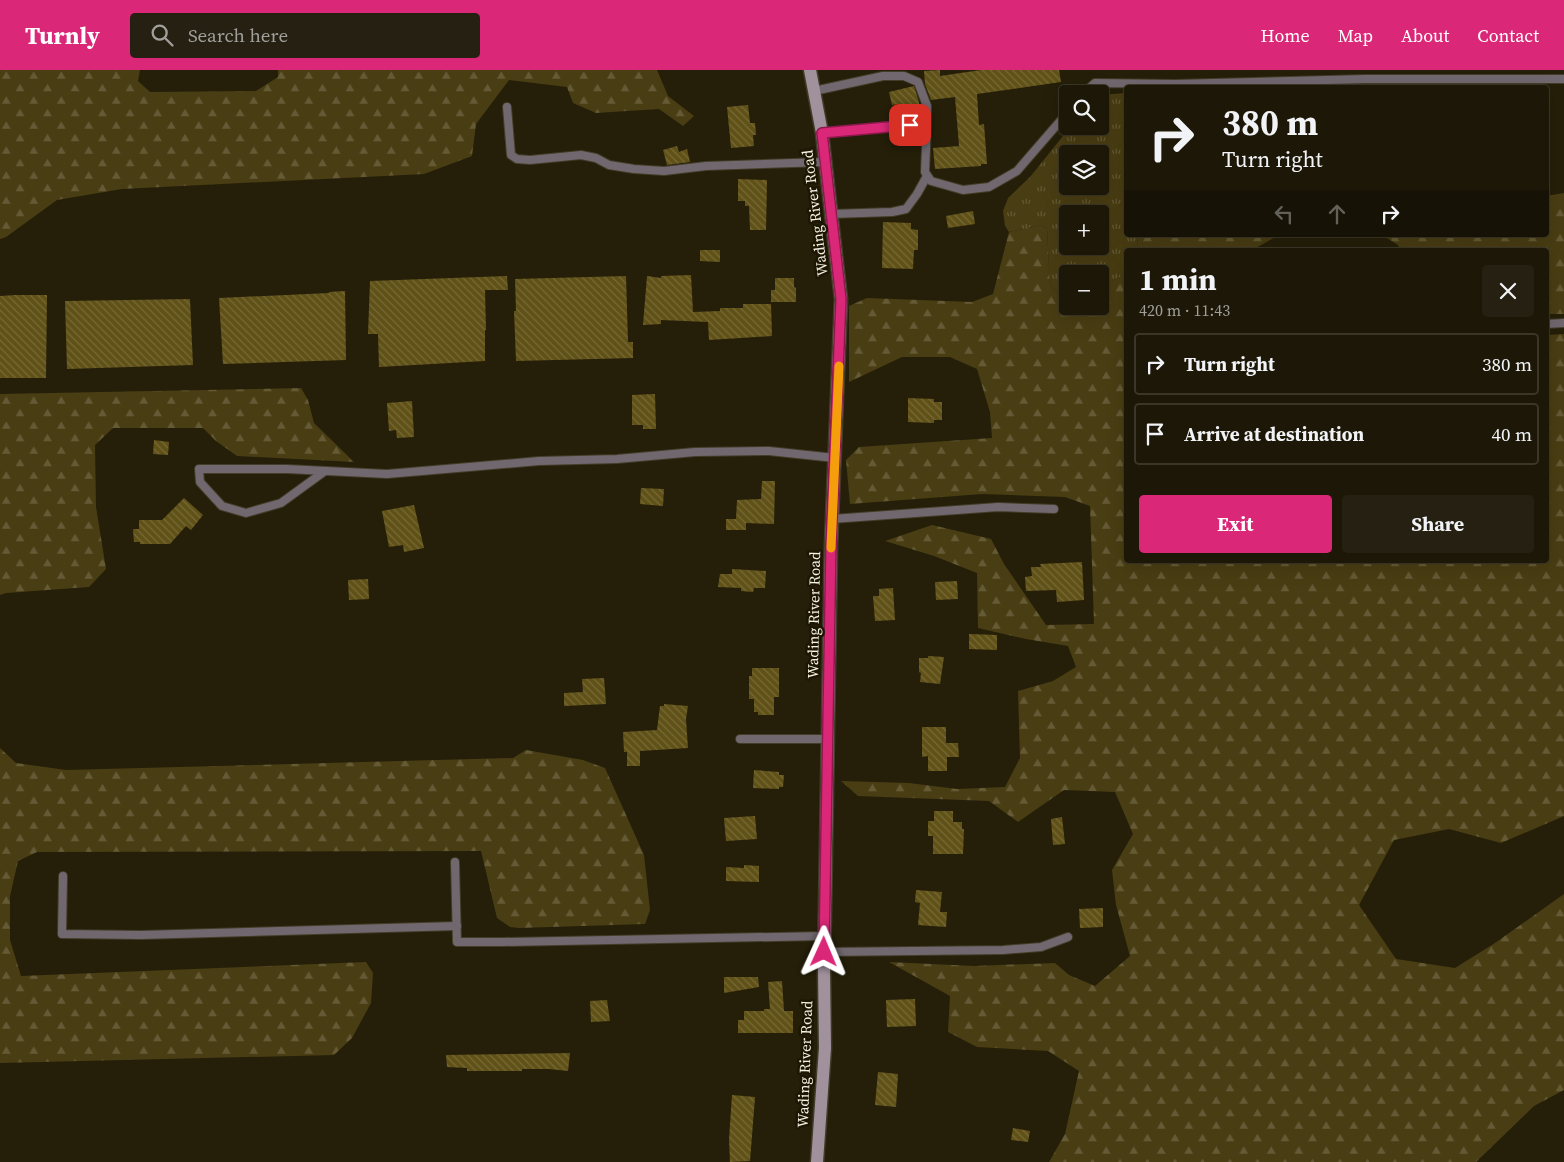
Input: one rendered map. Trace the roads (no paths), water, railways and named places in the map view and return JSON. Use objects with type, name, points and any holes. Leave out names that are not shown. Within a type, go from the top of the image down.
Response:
[{"type":"main road","name":"Wading River Road","points":[[810,70],[822,133],[841,299],[832,518],[824,936],[825,1048],[817,1162]]},
{"type":"lane","points":[[814,91],[883,76],[904,76],[918,82],[927,106],[925,172],[931,181],[963,190],[989,186],[1018,171],[1059,123]]},
{"type":"lane","points":[[1093,85],[1095,83],[1175,84],[1374,79],[1564,79]]},
{"type":"lane","points":[[506,107],[511,155],[517,160],[581,155],[596,158],[609,165],[664,171],[706,166],[825,162]]},
{"type":"lane","points":[[822,133],[927,124]]},
{"type":"lane","points":[[831,214],[892,212],[906,209],[918,194],[927,176]]},
{"type":"lane","points":[[1549,324],[1564,323]]},
{"type":"lane","points":[[325,471],[281,503],[246,513],[222,506],[200,482],[199,469],[287,469],[387,474],[539,461],[617,459],[704,452],[769,451],[835,458]]},
{"type":"lane","points":[[832,518],[998,507],[1054,509]]},
{"type":"lane","points":[[740,738],[828,740]]},
{"type":"lane","points":[[455,862],[457,942],[824,936]]},
{"type":"lane","points":[[63,876],[62,934],[141,935],[457,926]]},
{"type":"lane","points":[[824,952],[1003,950],[1041,947],[1068,937]]}]
